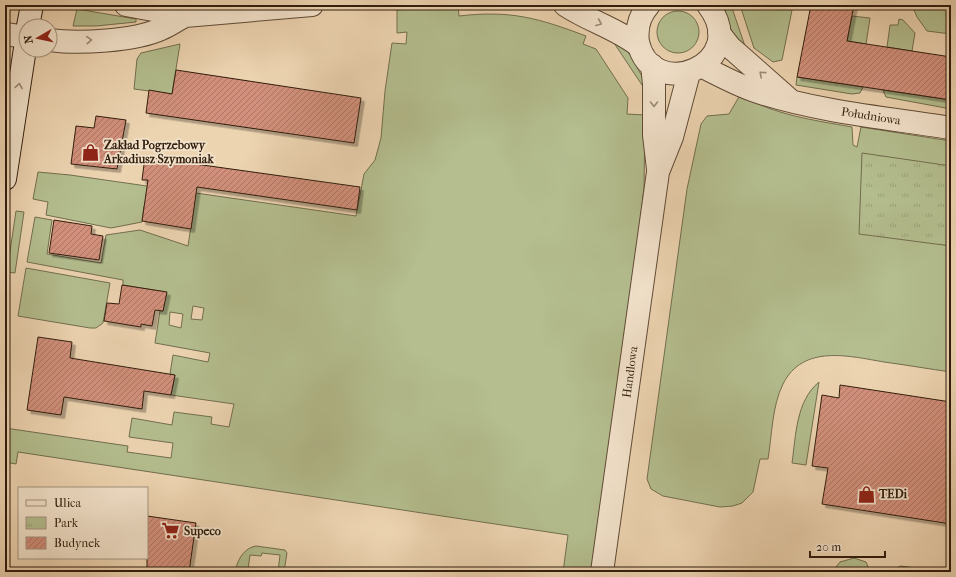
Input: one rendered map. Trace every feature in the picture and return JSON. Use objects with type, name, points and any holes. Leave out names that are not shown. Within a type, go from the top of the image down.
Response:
[{"type":"street","points":[[30,18],[32,5]]},
{"type":"street","points":[[126,5],[185,16],[312,5]]},
{"type":"street","points":[[565,5],[580,15],[624,34],[639,46],[652,65],[658,69],[673,74],[696,70],[716,48],[719,33],[716,18],[708,5]]},
{"type":"street","points":[[639,46],[639,22],[649,5]]},
{"type":"street","points":[[58,41],[65,42],[127,38],[160,30],[185,16]]},
{"type":"street","name":"Południowa","points":[[719,33],[730,47],[791,101]]},
{"type":"street","points":[[5,34],[18,36]]},
{"type":"street","points":[[5,180],[24,58]]},
{"type":"street","name":"Handlowa","points":[[652,65],[654,84],[654,135],[658,172]]},
{"type":"street","name":"Południowa","points":[[696,70],[758,92],[799,104],[951,128]]},
{"type":"street","name":"Handlowa","points":[[602,572],[658,172],[696,70]]},
{"type":"green space","points":[[458,5],[459,16],[494,14],[524,17],[553,24],[586,36],[583,44],[596,49],[628,98],[627,114],[645,115],[644,188],[592,572],[563,572],[568,535],[18,452],[16,464],[5,462],[5,428],[128,446],[127,452],[171,458],[173,443],[129,437],[132,418],[172,425],[174,412],[212,417],[211,424],[229,427],[234,404],[171,395],[175,375],[170,374],[173,355],[208,362],[210,353],[155,343],[160,311],[163,311],[166,292],[123,285],[123,280],[27,262],[35,217],[52,220],[47,254],[101,263],[106,235],[140,230],[188,246],[193,213],[144,206],[142,222],[111,228],[46,215],[48,202],[33,199],[38,172],[70,175],[356,216],[364,174],[375,160],[381,138],[385,91],[392,43],[406,44],[407,32],[397,33],[397,10]],"holes":[[[193,306],[204,308],[202,320],[191,319]],[[170,312],[183,314],[181,328],[169,325]]]},
{"type":"green space","points":[[723,5],[731,5],[747,52],[733,36]]},
{"type":"green space","points":[[740,5],[793,5],[782,60],[773,62],[754,48]]},
{"type":"green space","points":[[912,5],[951,5],[951,34],[927,31],[917,17]]},
{"type":"green space","points":[[77,9],[136,19],[136,22],[96,26],[73,26]]},
{"type":"green space","points":[[674,11],[682,11],[693,17],[699,28],[699,36],[693,47],[682,53],[674,53],[663,47],[657,36],[657,28],[663,17]]},
{"type":"green space","points":[[852,16],[870,18],[866,44],[847,41]]},
{"type":"green space","points":[[899,19],[903,20],[915,33],[912,51],[887,47],[890,25],[898,25]]},
{"type":"green space","points":[[608,34],[626,48],[643,78],[646,91]]},
{"type":"green space","points":[[180,44],[172,94],[134,89],[137,59],[141,53]]},
{"type":"green space","points":[[797,77],[863,87],[860,93],[852,94],[796,85]]},
{"type":"green space","points":[[883,90],[951,100],[951,109],[886,97]]},
{"type":"green space","points":[[740,95],[753,102],[794,116],[852,127],[853,145],[857,147],[861,127],[951,141],[951,372],[842,356],[815,358],[802,363],[792,371],[779,393],[774,411],[768,459],[760,459],[753,492],[742,503],[733,506],[720,507],[663,496],[651,489],[647,479],[687,189],[701,124],[707,116],[729,114]]},
{"type":"green space","points":[[862,153],[951,166],[951,246],[859,234]]},
{"type":"green space","points":[[16,211],[24,212],[15,273],[7,272]]},
{"type":"green space","points":[[26,268],[110,283],[103,323],[96,328],[90,328],[18,316]]},
{"type":"green space","points":[[819,382],[806,465],[792,463],[796,430],[801,409],[811,390]]},
{"type":"green space","points":[[256,546],[285,550],[287,553],[284,572],[278,572],[280,555],[262,553],[261,556],[250,555],[248,569],[236,568],[243,554],[252,547]]},
{"type":"green space","points":[[854,558],[866,562],[870,571],[852,568],[851,572],[832,572],[840,562]]},
{"type":"green space","points":[[901,566],[922,569],[926,572],[893,572],[896,568]]},
{"type":"building","points":[[811,5],[854,5],[847,41],[951,57],[951,100],[797,77]]},
{"type":"building","points":[[176,70],[361,98],[354,143],[146,113],[149,90],[172,94]]},
{"type":"building","name":"Zakład Pogrzebowy Arkadiusz Szymoniak","points":[[96,116],[126,120],[117,169],[71,164],[76,126],[94,128]]},
{"type":"building","points":[[145,157],[360,187],[357,210],[197,187],[191,229],[142,221],[148,180],[142,180]]},
{"type":"building","points":[[54,220],[92,226],[91,234],[103,236],[99,260],[49,253]]},
{"type":"building","points":[[122,285],[167,292],[163,311],[155,310],[152,326],[141,324],[141,327],[104,321],[107,303],[119,304]]},
{"type":"building","points":[[38,337],[72,342],[70,358],[175,375],[171,395],[144,391],[142,409],[64,397],[61,415],[27,410]]},
{"type":"building","points":[[840,385],[951,402],[951,524],[822,504],[828,468],[812,466],[822,395],[839,398]]},
{"type":"building","points":[[148,516],[196,523],[189,572],[147,572]]},
{"type":"place","name":"Zakład Pogrzebowy Arkadiusz Szymoniak","points":[[91,152]]},
{"type":"place","name":"TEDi","points":[[866,494]]},
{"type":"place","name":"Supeco","points":[[171,531]]}]
